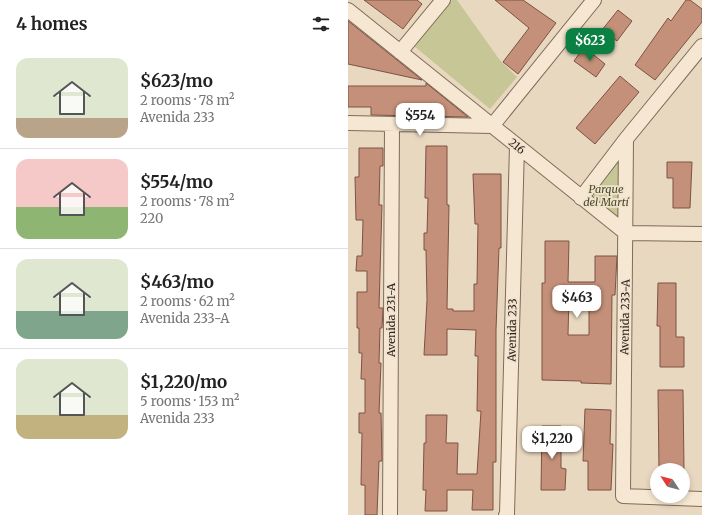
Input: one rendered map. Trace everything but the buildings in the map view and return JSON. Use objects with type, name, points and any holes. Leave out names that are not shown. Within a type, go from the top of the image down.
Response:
[{"type":"street","points":[[400,52],[443,0]]},
{"type":"street","points":[[348,123],[492,126],[594,0]]},
{"type":"street","name":"216","points":[[348,10],[626,233]]},
{"type":"street","points":[[581,198],[626,139],[702,46]]},
{"type":"street","name":"Avenida 231-A","points":[[390,515],[392,124]]},
{"type":"street","name":"Avenida 233-A","points":[[626,139],[623,496],[702,499]]},
{"type":"street","name":"Avenida 233","points":[[506,514],[517,146]]},
{"type":"street","points":[[626,233],[702,234]]},
{"type":"green space","points":[[452,0],[457,0],[499,59],[517,77],[490,109],[414,46]]},
{"type":"green space","name":"Parque del Martí","points":[[618,161],[618,220],[590,197]]}]
